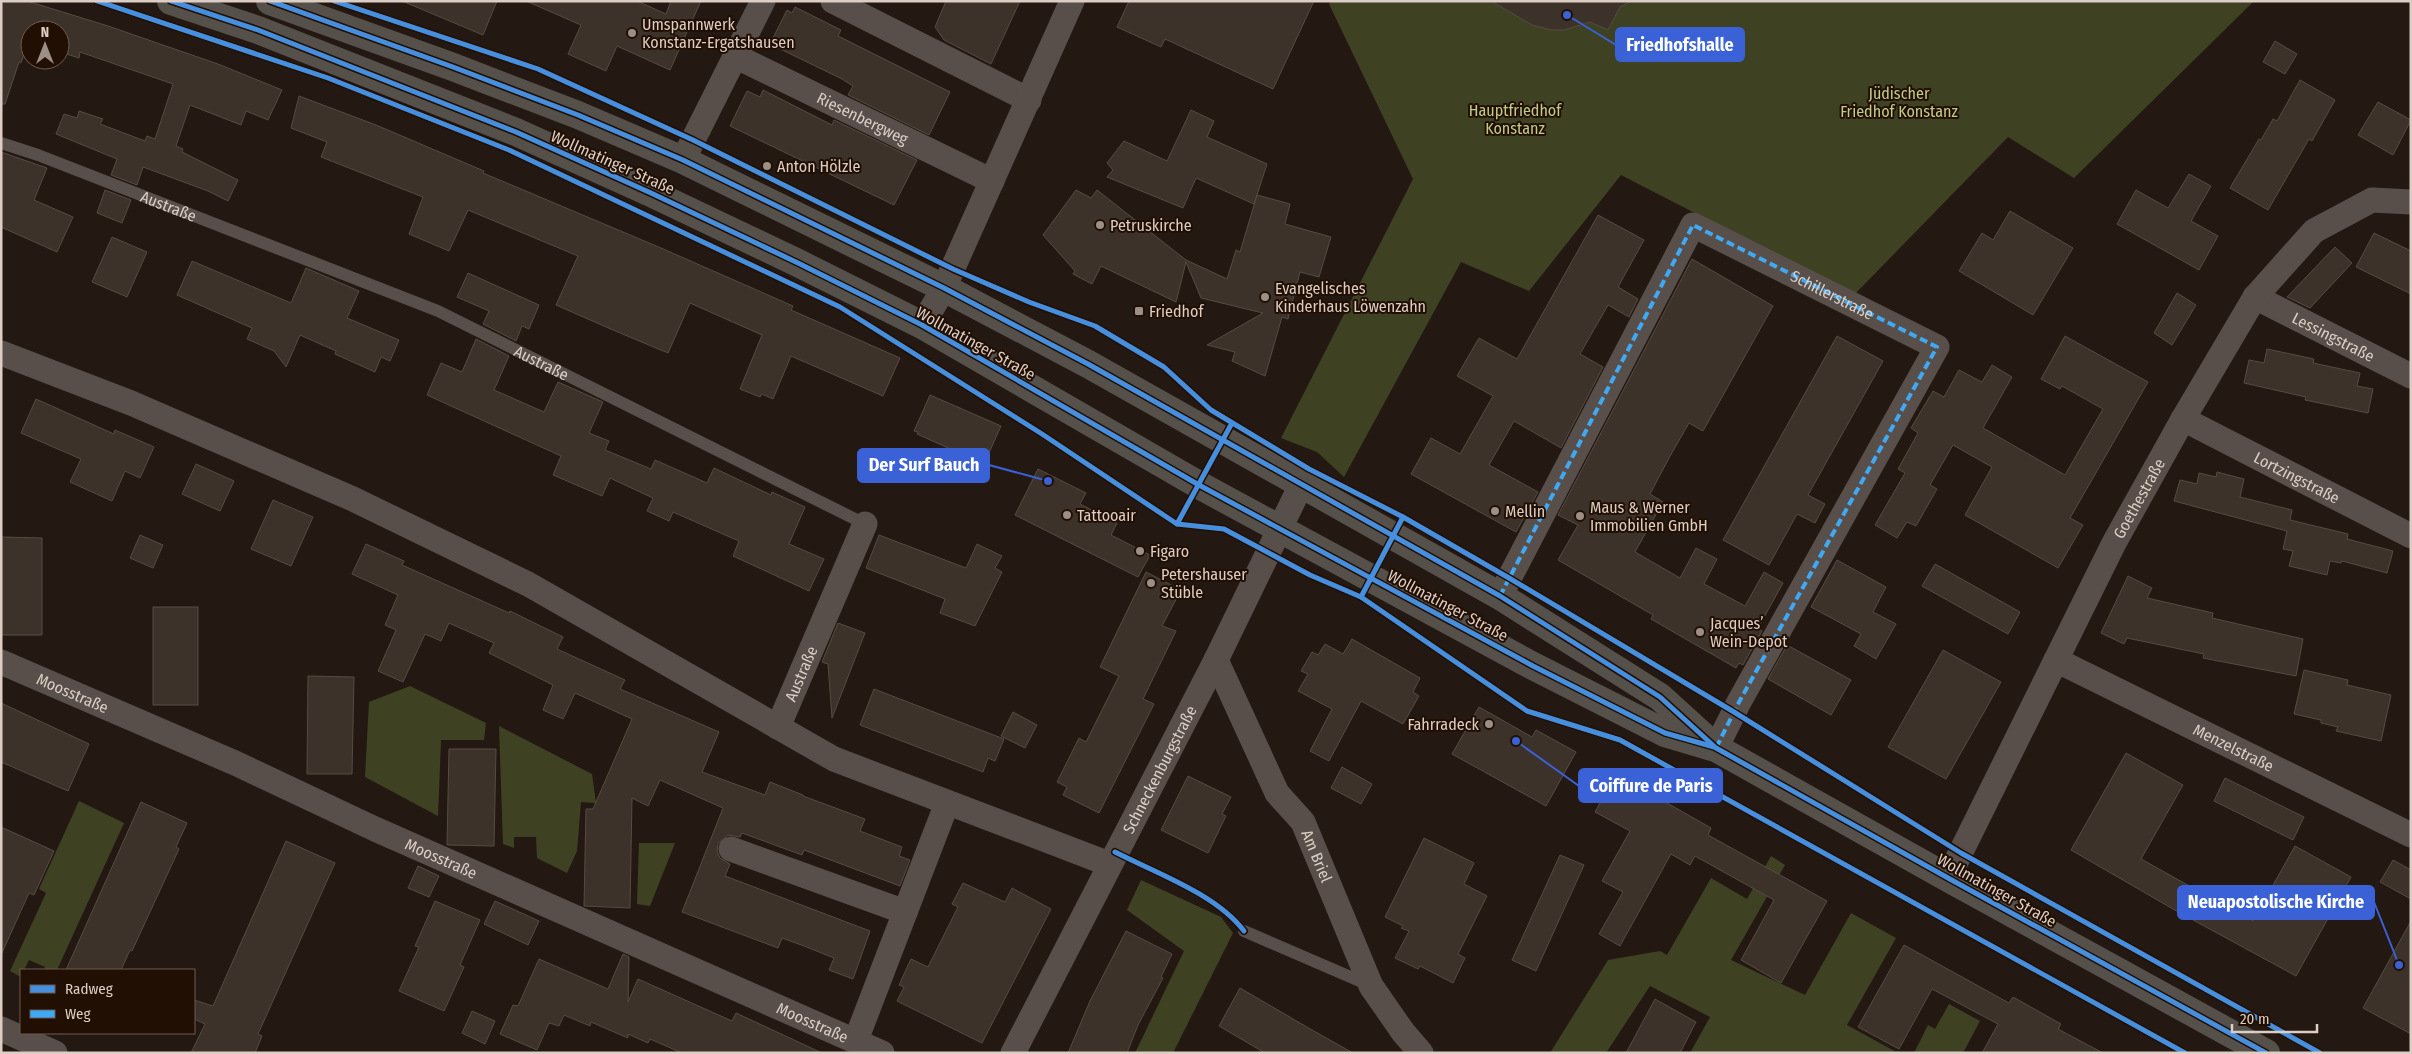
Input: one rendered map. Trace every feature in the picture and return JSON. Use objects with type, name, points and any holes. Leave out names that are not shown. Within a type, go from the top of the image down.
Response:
[{"type":"main road","name":"Wollmatinger Straße","points":[[171,1],[258,30],[516,132],[747,238],[922,325],[1179,474],[1279,529],[1533,666],[1665,733],[1716,748],[2266,1053]]},
{"type":"main road","name":"Wollmatinger Straße","points":[[270,1],[462,70],[578,115],[683,160],[944,288],[1088,364],[1500,596],[1660,697],[1716,748]]},
{"type":"street","points":[[683,160],[763,1]]},
{"type":"street","points":[[922,325],[944,288],[1072,1]]},
{"type":"street","points":[[849,4],[1029,100]]},
{"type":"street","name":"Riesenbergweg","points":[[735,56],[992,181]]},
{"type":"street","name":"Goethestraße","points":[[1948,878],[2114,543],[2183,419],[2255,297],[2314,231],[2372,200],[2411,202]]},
{"type":"street","name":"Schillerstraße","points":[[1500,596],[1692,225],[1937,347],[1739,702],[1716,748]]},
{"type":"street","name":"Lessingstraße","points":[[2255,297],[2411,376]]},
{"type":"street","points":[[1,353],[132,403],[354,499],[528,584],[834,760],[1109,864]]},
{"type":"street","name":"Lortzingstraße","points":[[2183,419],[2411,536]]},
{"type":"street","name":"Schneckenburgstraße","points":[[1013,1053],[1216,660],[1300,485]]},
{"type":"street","name":"Austraße","points":[[778,727],[865,524]]},
{"type":"street","name":"Am Briel","points":[[1216,660],[1277,793],[1303,822],[1371,986],[1402,1032],[1422,1053]]},
{"type":"street","name":"Menzelstraße","points":[[2056,660],[2411,835]]},
{"type":"street","name":"Moosstraße","points":[[1,662],[235,763],[384,833],[882,1053]]},
{"type":"street","points":[[856,1040],[947,803]]},
{"type":"street","points":[[731,849],[905,912]]},
{"type":"street","points":[[1,1029],[55,1053]]},
{"type":"lane","name":"Austraße","points":[[1,143],[38,155],[438,311],[865,524]]},
{"type":"lane","points":[[1244,931],[1371,986]]},
{"type":"green space","name":"Hauptfriedhof Konstanz","points":[[1331,1],[2254,1],[2074,178],[2008,137],[1854,295],[1621,175],[1529,291],[1461,262],[1344,477],[1317,452],[1281,438],[1413,179],[1329,4]]},
{"type":"green space","points":[[410,686],[486,723],[484,740],[441,740],[438,816],[365,777],[369,702]]},
{"type":"green space","points":[[499,726],[592,774],[596,803],[581,802],[577,851],[567,873],[537,858],[536,837],[514,837],[514,848],[503,844]]},
{"type":"green space","points":[[79,801],[124,823],[57,969],[44,969],[45,967],[29,960],[24,969],[20,969],[20,976],[10,971],[46,893],[39,889]]},
{"type":"green space","points":[[639,843],[675,843],[650,906],[637,904]]},
{"type":"green space","points":[[1771,856],[1785,865],[1731,960],[1805,995],[1851,913],[1896,938],[1847,1025],[1898,1053],[1690,1053],[1710,1017],[1650,986],[1606,1053],[1550,1053],[1608,960],[1660,951],[1667,955],[1711,878],[1747,899]]},
{"type":"green space","points":[[1141,880],[1221,917],[1233,933],[1173,1053],[1135,1053],[1184,951],[1127,910]]},
{"type":"green space","points":[[1949,1004],[1980,1021],[1963,1053],[1914,1053],[1928,1025],[1935,1029]]},
{"type":"building","points":[[1,1],[27,1],[108,26],[218,64],[282,90],[268,120],[246,111],[241,125],[190,105],[176,146],[183,149],[182,152],[238,180],[228,201],[208,191],[143,167],[137,185],[111,175],[117,159],[56,134],[64,114],[77,118],[79,111],[103,119],[100,124],[145,141],[147,136],[155,139],[173,84],[80,52],[79,58],[70,55],[70,20],[20,20],[20,62],[5,104],[1,104]]},
{"type":"building","points":[[402,1],[497,1],[483,35]]},
{"type":"building","name":"Umspannwerk Konstanz-Ergatshausen","points":[[526,1],[637,1],[666,14],[671,1],[701,1],[670,70],[617,46],[606,71],[568,54],[581,25]]},
{"type":"building","points":[[946,1],[1020,1],[991,64],[944,40],[935,27]]},
{"type":"building","points":[[1129,1],[1314,1],[1273,89],[1165,39],[1161,47],[1117,27]]},
{"type":"building","points":[[1491,1],[1631,1],[1620,7],[1608,30],[1590,22],[1564,30],[1552,30],[1532,25]]},
{"type":"building","points":[[795,7],[841,30],[838,36],[950,92],[929,135],[848,95],[853,86],[770,44],[787,10],[792,13]]},
{"type":"building","points":[[2275,41],[2297,54],[2285,74],[2263,62]]},
{"type":"building","points":[[2300,80],[2335,100],[2312,141],[2309,139],[2268,210],[2230,188],[2273,119],[2277,121]]},
{"type":"building","points":[[763,90],[832,125],[834,120],[917,160],[894,205],[730,126],[747,91],[760,97]]},
{"type":"building","points":[[299,96],[376,125],[484,171],[483,173],[661,248],[793,306],[791,310],[900,358],[883,396],[791,356],[773,399],[762,394],[760,397],[740,389],[762,335],[690,303],[668,353],[613,330],[556,305],[578,256],[468,210],[449,251],[409,234],[423,197],[321,157],[327,142],[291,128]]},
{"type":"building","points":[[2378,102],[2411,120],[2393,155],[2358,135]]},
{"type":"building","points":[[1191,110],[1214,121],[1207,137],[1267,164],[1254,204],[1196,178],[1183,208],[1107,177],[1113,170],[1107,163],[1124,141],[1167,161]]},
{"type":"building","points":[[1,152],[47,168],[34,200],[73,217],[57,252],[1,227]]},
{"type":"building","points":[[2189,174],[2211,186],[2191,221],[2218,236],[2199,270],[2117,224],[2136,190],[2168,208]]},
{"type":"building","points":[[105,190],[131,200],[122,223],[97,213]]},
{"type":"building","points":[[1076,190],[1091,198],[1097,190],[1186,260],[1227,279],[1236,250],[1240,252],[1257,195],[1290,204],[1285,224],[1331,237],[1319,277],[1300,272],[1288,319],[1282,317],[1265,376],[1232,361],[1235,352],[1207,345],[1263,313],[1201,298],[1186,262],[1176,302],[1101,266],[1092,284],[1073,274],[1075,271],[1043,235]]},
{"type":"building","points":[[2010,211],[2073,248],[2033,315],[1959,271],[1982,233],[1993,240]]},
{"type":"building","points":[[1598,215],[1644,240],[1618,287],[1638,299],[1629,317],[1608,305],[1580,354],[1603,367],[1561,448],[1514,421],[1489,465],[1538,492],[1516,532],[1411,474],[1431,438],[1460,454],[1493,396],[1457,376],[1479,338],[1517,359]]},
{"type":"building","points":[[2374,233],[2411,251],[2411,294],[2356,267]]},
{"type":"building","points":[[112,237],[147,252],[127,297],[92,282]]},
{"type":"building","points":[[2335,247],[2352,263],[2310,308],[2287,297]]},
{"type":"building","points":[[1692,259],[1773,306],[1703,431],[1689,423],[1669,458],[1650,494],[1663,502],[1635,552],[1680,578],[1696,548],[1717,559],[1704,584],[1745,606],[1764,572],[1783,583],[1758,628],[1762,631],[1743,665],[1739,663],[1736,668],[1651,619],[1653,615],[1558,560],[1578,525],[1558,515]]},
{"type":"building","points":[[192,261],[291,303],[306,268],[359,291],[347,318],[399,340],[390,361],[381,357],[375,372],[335,354],[336,351],[300,335],[286,367],[274,351],[247,339],[252,328],[177,295]]},
{"type":"building","points":[[468,273],[539,305],[529,329],[522,326],[516,341],[483,324],[489,311],[457,297]]},
{"type":"building","points":[[2177,293],[2196,305],[2172,345],[2154,333]]},
{"type":"building","points":[[1837,336],[1883,361],[1808,495],[1825,504],[1815,523],[1797,514],[1769,565],[1723,540]]},
{"type":"building","points":[[2065,336],[2148,382],[2070,518],[2083,525],[2058,568],[1965,515],[1992,467],[1953,445],[1930,485],[1937,489],[1916,526],[1907,522],[1897,538],[1875,525],[1905,473],[1898,469],[1918,433],[1911,428],[1933,391],[1944,397],[1959,370],[1982,382],[1992,365],[2012,377],[1983,428],[2065,475],[2103,409],[2062,386],[2060,389],[2041,379]]},
{"type":"building","points":[[476,339],[509,356],[494,390],[544,412],[558,382],[603,402],[589,433],[609,441],[605,450],[651,469],[655,460],[707,483],[714,468],[771,495],[772,492],[805,507],[789,544],[824,559],[809,591],[733,556],[739,541],[673,512],[669,521],[647,511],[653,498],[610,478],[602,496],[553,475],[561,456],[427,395],[441,363],[462,372]]},
{"type":"building","points":[[2267,349],[2314,359],[2313,363],[2360,373],[2357,386],[2373,389],[2368,413],[2305,400],[2306,397],[2244,383],[2249,360],[2264,363]]},
{"type":"building","points":[[930,395],[1001,426],[984,464],[914,431]]},
{"type":"building","points":[[36,399],[114,434],[115,430],[154,447],[140,478],[125,471],[112,501],[70,482],[81,459],[21,433]]},
{"type":"building","points":[[196,464],[234,481],[220,511],[182,494]]},
{"type":"building","points":[[1038,469],[1086,493],[1080,504],[1117,523],[1111,535],[1150,555],[1138,577],[1015,515]]},
{"type":"building","points":[[2217,472],[2244,479],[2240,497],[2292,510],[2290,520],[2348,534],[2347,539],[2393,551],[2387,573],[2342,561],[2341,563],[2330,561],[2327,575],[2289,566],[2293,551],[2283,549],[2287,531],[2174,501],[2180,480],[2197,484],[2199,473],[2216,477]]},
{"type":"building","points":[[273,500],[313,517],[291,566],[251,549]]},
{"type":"building","points":[[140,535],[163,545],[153,568],[130,558]]},
{"type":"building","points":[[879,535],[966,568],[977,544],[1002,556],[995,568],[1002,572],[975,626],[940,613],[945,599],[866,568]]},
{"type":"building","points":[[1,537],[42,538],[42,635],[1,635]]},
{"type":"building","points":[[366,544],[404,561],[402,565],[509,613],[510,611],[563,637],[557,649],[625,680],[620,689],[719,732],[702,772],[765,795],[770,782],[865,819],[860,831],[902,847],[899,856],[910,860],[900,886],[804,850],[802,855],[742,833],[740,837],[728,835],[718,844],[717,851],[720,858],[730,864],[725,876],[870,931],[853,979],[829,970],[834,958],[804,946],[782,938],[778,948],[682,912],[723,808],[660,780],[648,806],[632,798],[630,908],[584,906],[586,809],[593,809],[632,719],[575,693],[563,719],[543,710],[553,685],[489,653],[494,643],[449,623],[441,641],[425,634],[403,682],[378,671],[396,630],[385,625],[398,595],[352,574]]},
{"type":"building","points":[[1837,560],[1886,587],[1873,612],[1896,624],[1876,659],[1854,646],[1861,634],[1811,607]]},
{"type":"building","points":[[1935,564],[2020,612],[2008,634],[1922,586]]},
{"type":"building","points":[[1146,572],[1181,590],[1162,626],[1176,631],[1143,699],[1154,704],[1099,813],[1063,795],[1067,787],[1057,782],[1079,738],[1086,742],[1119,676],[1100,667]]},
{"type":"building","points":[[2128,576],[2152,588],[2147,598],[2213,613],[2212,618],[2303,639],[2296,676],[2203,658],[2204,654],[2127,638],[2124,644],[2101,633]]},
{"type":"building","points":[[153,607],[198,607],[198,705],[153,705]]},
{"type":"building","points":[[838,623],[865,633],[832,718],[828,664],[822,662]]},
{"type":"building","points":[[1352,639],[1420,678],[1413,692],[1419,696],[1403,724],[1361,701],[1329,761],[1310,751],[1332,709],[1298,691],[1308,674],[1301,671],[1312,652],[1318,655],[1325,644],[1343,654]]},
{"type":"building","points":[[1787,645],[1851,680],[1831,715],[1768,679]]},
{"type":"building","points":[[1943,650],[2001,682],[1946,779],[1888,747]]},
{"type":"building","points":[[2304,670],[2348,680],[2347,685],[2391,695],[2381,741],[2336,731],[2338,727],[2321,723],[2321,720],[2294,714]]},
{"type":"building","points":[[308,676],[354,677],[352,774],[307,774]]},
{"type":"building","points":[[874,689],[1004,739],[995,761],[988,758],[983,772],[860,725]]},
{"type":"building","points":[[1,703],[89,744],[68,791],[1,762]]},
{"type":"building","points":[[1479,707],[1532,737],[1536,730],[1576,752],[1546,806],[1452,754]]},
{"type":"building","points":[[1013,712],[1037,725],[1025,748],[1001,736]]},
{"type":"building","points":[[449,749],[496,749],[494,846],[447,845]]},
{"type":"building","points":[[2126,753],[2183,785],[2141,859],[2227,907],[2253,921],[2295,846],[2351,877],[2296,976],[2173,909],[2071,850]]},
{"type":"building","points":[[1342,767],[1372,784],[1361,804],[1331,788]]},
{"type":"building","points":[[1616,774],[1711,828],[1708,835],[1827,901],[1781,983],[1741,960],[1774,900],[1695,856],[1690,865],[1671,854],[1620,946],[1599,934],[1623,892],[1602,881],[1630,831],[1595,812]]},
{"type":"building","points":[[1188,776],[1231,797],[1222,814],[1226,816],[1208,853],[1161,830]]},
{"type":"building","points":[[2225,778],[2304,817],[2293,840],[2214,801]]},
{"type":"building","points":[[141,802],[187,823],[176,847],[179,849],[132,951],[130,950],[121,969],[66,969]]},
{"type":"building","points":[[1,827],[54,851],[34,895],[29,893],[1,955]]},
{"type":"building","points":[[1424,838],[1474,863],[1464,884],[1487,896],[1458,954],[1465,958],[1453,983],[1420,966],[1418,969],[1395,958],[1409,931],[1385,917]]},
{"type":"building","points":[[286,841],[335,863],[258,1034],[262,1036],[255,1053],[191,1053],[205,1024],[195,1019],[195,1000],[213,1006]]},
{"type":"building","points":[[1560,855],[1584,865],[1536,971],[1512,960]]},
{"type":"building","points":[[2393,860],[2411,870],[2411,899],[2380,882]]},
{"type":"building","points":[[418,866],[439,876],[429,897],[408,888]]},
{"type":"building","points":[[963,883],[1005,902],[1012,888],[1051,909],[982,1043],[897,1001],[904,987],[899,985],[911,959],[928,967],[958,907],[952,904]]},
{"type":"building","points":[[435,901],[480,920],[460,965],[464,967],[444,1011],[399,991],[419,947],[415,946]]},
{"type":"building","points":[[495,901],[539,921],[528,945],[484,924]]},
{"type":"building","points":[[2411,921],[2411,1034],[2363,1008]]},
{"type":"building","points":[[1126,931],[1172,954],[1161,977],[1163,978],[1138,1025],[1127,1053],[1068,1053],[1090,1001]]},
{"type":"building","points":[[1904,945],[2009,1003],[2013,997],[2061,1024],[2058,1029],[2103,1053],[1982,1053],[1998,1024],[1932,989],[1899,1049],[1858,1027]]},
{"type":"building","points":[[623,954],[629,957],[628,1002],[638,979],[732,1021],[736,1013],[822,1053],[682,1053],[650,1039],[648,1043],[628,1034],[628,1038],[591,1022],[590,1026],[564,1015],[559,1026],[549,1023],[537,1050],[500,1034],[513,1005],[518,1006],[539,959],[608,989]]},
{"type":"building","points":[[1240,988],[1353,1053],[1265,1053],[1219,1026]]},
{"type":"building","points":[[1655,999],[1696,1022],[1680,1053],[1626,1053]]},
{"type":"building","points":[[472,1011],[495,1021],[485,1044],[462,1033]]},
{"type":"marked path","points":[[1500,596],[1693,225],[1937,347],[1739,702],[1716,748]]},
{"type":"cycle path","points":[[97,1],[328,78],[509,150],[840,307],[1042,434],[1177,524],[1224,529],[1310,575],[1361,597],[1527,711],[1620,740],[2185,1053]]},
{"type":"cycle path","points":[[171,1],[258,30],[516,132],[651,193],[798,263],[922,325],[1199,485],[1533,666],[1665,733],[1714,747]]},
{"type":"cycle path","points":[[270,1],[453,67],[578,115],[683,160],[944,288],[1088,364],[1500,596],[1660,697],[1716,748],[2266,1053]]},
{"type":"cycle path","points":[[334,1],[538,69],[693,140],[953,269],[1029,302],[1095,326],[1164,367],[1211,410],[1309,469],[1403,517],[1509,578],[1734,712],[1961,853],[2320,1053]]},
{"type":"cycle path","points":[[1177,524],[1232,423]]},
{"type":"cycle path","points":[[1361,597],[1403,517]]},
{"type":"cycle path","points":[[1115,852],[1202,895],[1218,906],[1244,931]]},
{"type":"place","name":"Friedhofshalle","points":[[1567,15]]},
{"type":"place","name":"Umspannwerk Konstanz-Ergatshausen","points":[[632,33]]},
{"type":"place","name":"Anton Hölzle","points":[[767,166]]},
{"type":"place","name":"Petruskirche","points":[[1100,225]]},
{"type":"place","name":"Evangelisches Kinderhaus Löwenzahn","points":[[1265,297]]},
{"type":"place","name":"Friedhof","points":[[1139,311]]},
{"type":"place","name":"Der Surf Bauch","points":[[1048,481]]},
{"type":"place","name":"Mellin","points":[[1495,511]]},
{"type":"place","name":"Tattooair","points":[[1067,515]]},
{"type":"place","name":"Maus & Werner Immobilien GmbH","points":[[1580,516]]},
{"type":"place","name":"Figaro","points":[[1140,551]]},
{"type":"place","name":"Petershauser Stüble","points":[[1151,583]]},
{"type":"place","name":"Jacques’ Wein-Depot","points":[[1700,632]]},
{"type":"place","name":"Fahrradeck","points":[[1489,724]]},
{"type":"place","name":"Coiffure de Paris","points":[[1516,741]]},
{"type":"place","name":"Neuapostolische Kirche","points":[[2399,965]]},
{"type":"park label","name":"Jüdischer Friedhof Konstanz","points":[[1899,102]]}]
